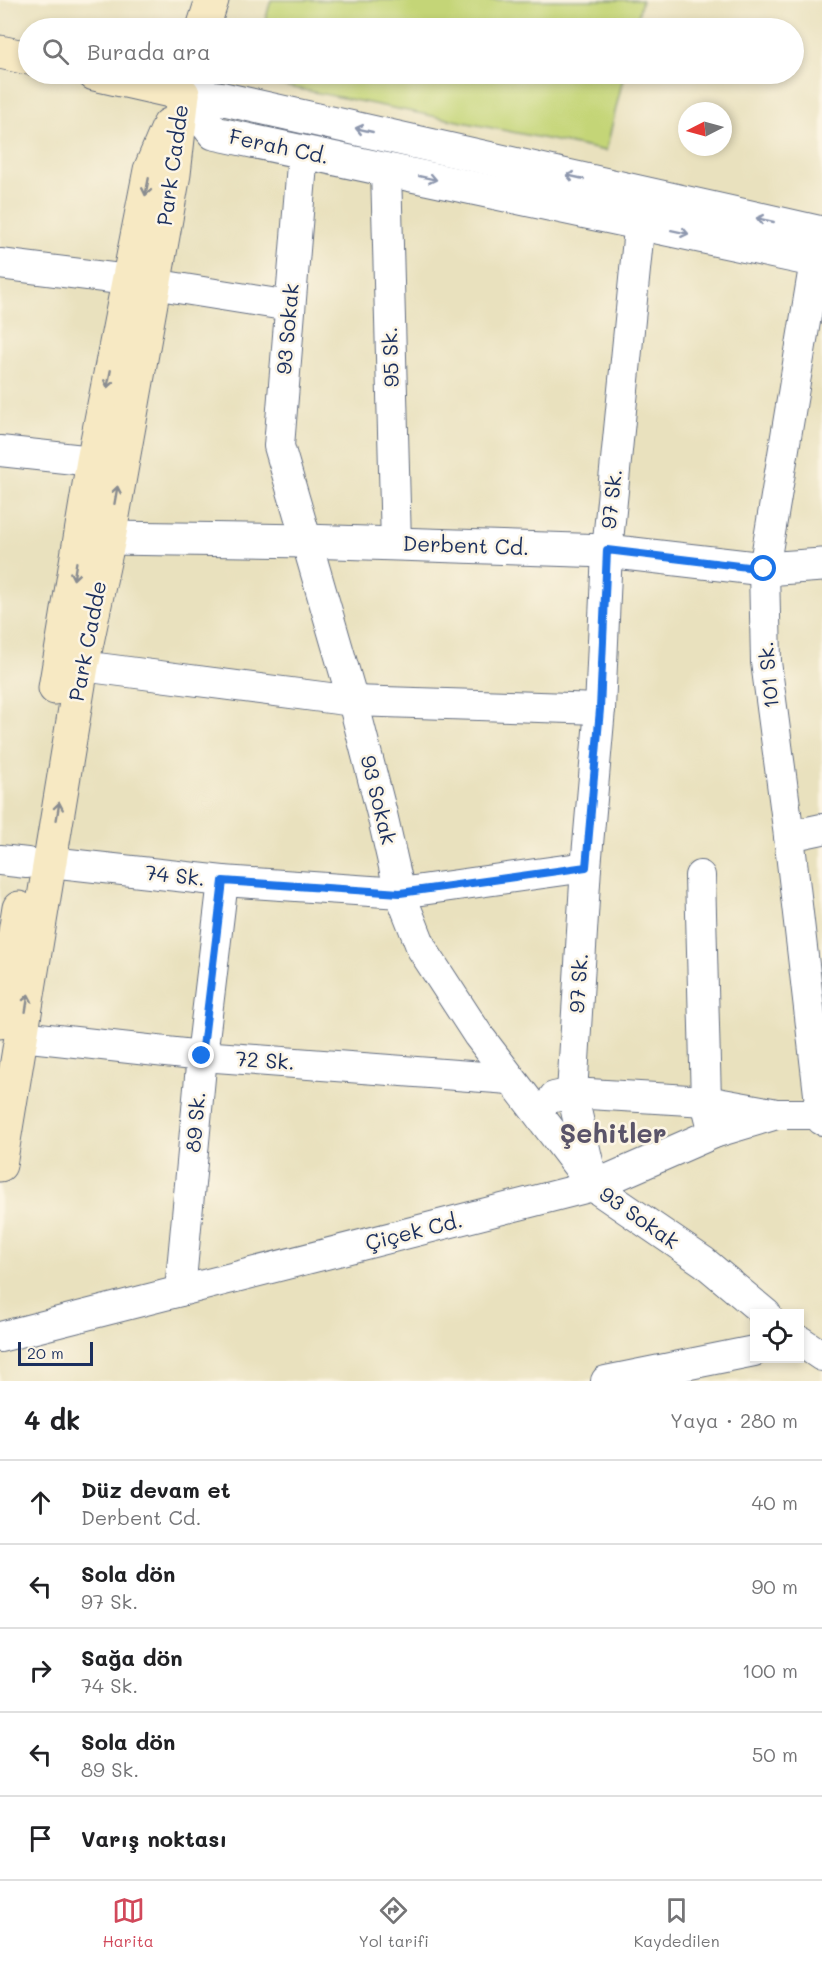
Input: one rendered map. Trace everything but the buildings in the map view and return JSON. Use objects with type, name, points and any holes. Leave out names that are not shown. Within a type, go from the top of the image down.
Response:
[{"type":"main road","points":[[206,18],[212,0]]},
{"type":"main road","points":[[0,52],[18,56]]},
{"type":"main road","name":"Park Cadde","points":[[0,1165],[26,861],[93,461],[141,283],[174,174],[186,84]]},
{"type":"main road","name":"Park Cadde","points":[[26,861],[82,666],[109,538],[141,283]]},
{"type":"street","name":"Ferah Cd.","points":[[186,84],[214,133],[386,170],[641,208]]},
{"type":"street","name":"Ferah Cd.","points":[[186,84],[224,99],[641,208],[820,247]]},
{"type":"street","name":"93 Sokak","points":[[303,152],[279,446],[353,701],[400,893],[422,949],[478,1035],[593,1186],[704,1262],[760,1309]]},
{"type":"street","name":"95 Sk.","points":[[386,170],[396,544]]},
{"type":"street","name":"97 Sk.","points":[[593,1186],[572,1093],[586,867],[600,709],[607,550],[641,208]]},
{"type":"street","name":"101 Sk.","points":[[820,247],[764,569],[766,662],[822,1116]]},
{"type":"street","points":[[0,264],[290,306]]},
{"type":"street","points":[[0,451],[93,461]]},
{"type":"street","name":"Derbent Cd.","points":[[109,538],[607,550],[764,569],[822,565]]},
{"type":"street","points":[[82,666],[353,701],[600,709]]},
{"type":"street","points":[[789,836],[822,829]]},
{"type":"street","name":"74 Sk.","points":[[26,861],[223,881],[400,893],[586,867]]},
{"type":"street","points":[[700,876],[706,1101],[714,1133]]},
{"type":"street","name":"89 Sk.","points":[[180,1292],[202,1056],[223,881]]},
{"type":"street","name":"72 Sk.","points":[[11,1029],[202,1056],[510,1078]]},
{"type":"street","points":[[530,1101],[572,1093],[706,1101],[777,1114]]},
{"type":"street","name":"Çiçek Cd.","points":[[0,1337],[593,1186],[714,1133],[777,1114],[822,1116]]},
{"type":"street","points":[[606,1381],[750,1352]]},
{"type":"green space","points":[[271,0],[642,0],[638,18],[266,18]]},
{"type":"green space","points":[[274,84],[622,84],[606,151]]},
{"type":"district","name":"Şehitler","points":[[613,1134]]},
{"type":"route","points":[[202,1056],[223,881],[400,893],[586,867],[600,709],[607,550],[764,569]]}]
